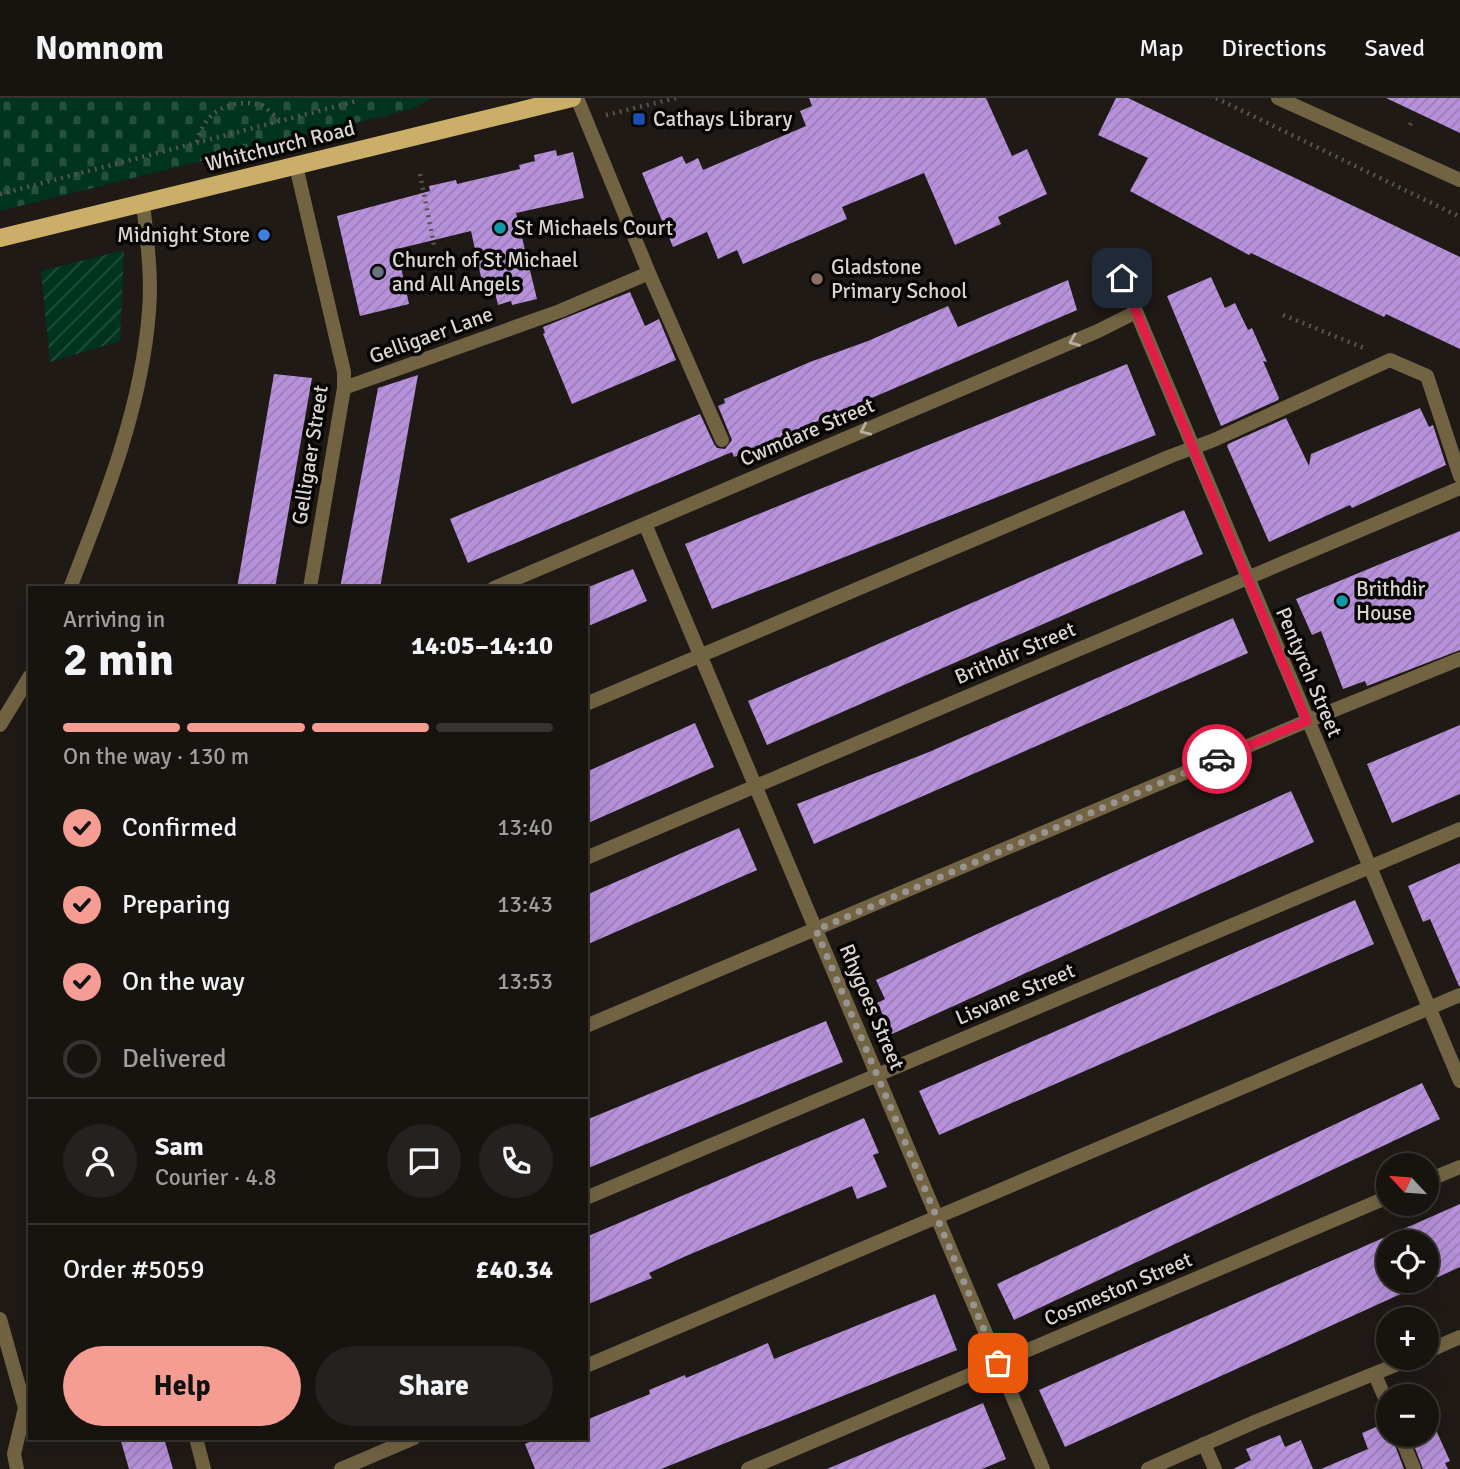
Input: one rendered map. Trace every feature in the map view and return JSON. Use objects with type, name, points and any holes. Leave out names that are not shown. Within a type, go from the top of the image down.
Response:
[{"type":"main road","name":"Whitchurch Road","points":[[0,237],[572,98]]},
{"type":"street","points":[[577,98],[649,273],[723,440]]},
{"type":"street","points":[[1279,98],[1460,180]]},
{"type":"street","name":"Gelligaer Street","points":[[296,166],[344,372],[344,388],[310,586]]},
{"type":"street","points":[[71,586],[112,478],[136,396],[149,311],[149,268],[143,204]]},
{"type":"street","name":"Gelligaer Lane","points":[[344,388],[560,311],[649,273]]},
{"type":"street","name":"Pentyrch Street","points":[[1122,278],[1460,1081]]},
{"type":"street","name":"Cwmdare Street","points":[[499,586],[1098,331],[1136,312]]},
{"type":"street","points":[[588,703],[1214,440],[1390,360],[1427,376],[1460,476]]},
{"type":"street","name":"Brithdir Street","points":[[588,857],[1460,488]]},
{"type":"street","name":"Rhygoes Street","points":[[645,524],[1043,1469]]},
{"type":"street","points":[[588,1025],[1460,659]]},
{"type":"street","points":[[0,725],[28,679]]},
{"type":"street","name":"Lisvane Street","points":[[588,1197],[1460,829]]},
{"type":"street","points":[[588,1365],[1460,995]]},
{"type":"street","points":[[1439,1176],[1460,1167]]},
{"type":"street","name":"Cosmeston Street","points":[[748,1469],[1376,1202]]},
{"type":"street","points":[[0,1319],[24,1408],[14,1454],[17,1469]]},
{"type":"street","points":[[1439,1347],[1460,1338]]},
{"type":"street","points":[[1148,1469],[1386,1370]]},
{"type":"street","points":[[1375,1375],[1379,1384]]},
{"type":"street","points":[[197,1440],[204,1469]]},
{"type":"street","points":[[341,1469],[409,1440]]},
{"type":"street","points":[[1204,1444],[1215,1469]]},
{"type":"street","points":[[1405,1447],[1414,1469]]},
{"type":"path","points":[[1216,98],[1460,217]]},
{"type":"path","points":[[197,142],[200,130],[213,108],[226,100],[250,100],[262,104],[280,121]]},
{"type":"path","points":[[0,194],[357,101]]},
{"type":"path","points":[[1410,125],[1413,119]]},
{"type":"path","points":[[420,174],[435,245]]},
{"type":"path","points":[[1283,315],[1390,360]]},
{"type":"green space","points":[[0,98],[433,98],[412,109],[0,211]]},
{"type":"green space","points":[[124,250],[120,341],[50,362],[41,271]]},
{"type":"building","points":[[809,98],[986,98],[1012,156],[1027,149],[1047,194],[998,217],[1001,224],[955,245],[924,173],[842,207],[847,219],[743,264],[737,250],[718,259],[707,232],[673,247],[642,173],[682,156],[686,164],[698,158],[703,170],[806,126],[800,111],[812,106]]},
{"type":"building","points":[[1116,98],[1128,98],[1460,257],[1460,349],[1386,314],[1384,317],[1251,253],[1249,255],[1130,191],[1148,158],[1098,135]]},
{"type":"building","points":[[1386,98],[1460,98],[1460,133]]},
{"type":"building","points":[[556,150],[557,156],[573,152],[584,198],[516,213],[537,299],[512,305],[511,301],[498,305],[493,284],[483,286],[471,231],[397,249],[409,304],[360,316],[337,216],[430,191],[429,186],[456,180],[457,184],[520,169],[519,165],[535,161],[534,155]]},
{"type":"building","points":[[1211,277],[1225,308],[1235,303],[1248,330],[1252,328],[1279,398],[1221,426],[1167,296]]},
{"type":"building","points":[[1068,280],[1077,310],[734,457],[732,452],[468,563],[450,519],[700,414],[714,444],[717,448],[725,449],[732,440],[718,406],[725,403],[724,399],[948,306],[958,327]]},
{"type":"building","points":[[630,292],[645,326],[659,319],[676,360],[572,404],[543,334],[543,327]]},
{"type":"building","points":[[1127,364],[1156,435],[712,609],[685,544]]},
{"type":"building","points":[[274,374],[312,378],[275,586],[237,586]]},
{"type":"building","points":[[418,375],[380,586],[340,586],[378,388]]},
{"type":"building","points":[[1420,408],[1429,427],[1433,425],[1446,465],[1269,542],[1228,444],[1286,418],[1309,466],[1311,454]]},
{"type":"building","points":[[1184,510],[1203,554],[767,745],[748,701]]},
{"type":"building","points":[[1460,531],[1460,650],[1367,686],[1365,681],[1343,689],[1321,631],[1312,635],[1296,599]]},
{"type":"building","points":[[633,569],[647,601],[588,626],[588,587]]},
{"type":"building","points":[[1233,618],[1248,653],[814,844],[797,804],[929,752]]},
{"type":"building","points":[[695,723],[714,767],[588,823],[588,771]]},
{"type":"building","points":[[1460,725],[1460,794],[1392,823],[1367,764]]},
{"type":"building","points":[[1291,791],[1314,842],[892,1034],[877,1003],[885,999],[876,980]]},
{"type":"building","points":[[739,828],[757,870],[588,944],[588,894]]},
{"type":"building","points":[[1460,863],[1459,986],[1430,919],[1423,922],[1408,886]]},
{"type":"building","points":[[1355,900],[1374,944],[939,1135],[919,1091]]},
{"type":"building","points":[[826,1021],[843,1062],[588,1168],[588,1119]]},
{"type":"building","points":[[1422,1083],[1440,1119],[1014,1320],[997,1284]]},
{"type":"building","points":[[864,1118],[879,1153],[873,1155],[887,1187],[857,1199],[852,1186],[686,1256],[649,1273],[652,1278],[588,1304],[588,1236]]},
{"type":"building","points":[[1460,1204],[1460,1267],[1439,1277],[1439,1230],[1401,1230],[1433,1216],[1439,1216],[1439,1213]]},
{"type":"building","points":[[1376,1241],[1376,1293],[1403,1293],[1065,1447],[1039,1390]]},
{"type":"building","points":[[935,1294],[957,1350],[661,1469],[535,1469],[525,1444],[534,1440],[588,1440],[588,1419],[650,1394],[649,1390],[685,1375],[686,1378],[768,1343],[774,1359]]},
{"type":"building","points":[[983,1403],[1006,1459],[982,1469],[827,1469]]},
{"type":"building","points":[[1376,1427],[1376,1447],[1396,1447],[1404,1469],[1321,1469],[1368,1449],[1362,1433]]},
{"type":"building","points":[[1280,1435],[1285,1447],[1301,1440],[1313,1469],[1233,1469],[1251,1460],[1246,1449]]},
{"type":"building","points":[[1439,1437],[1450,1461],[1445,1463],[1448,1469],[1423,1469],[1415,1447],[1439,1447]]},
{"type":"building","points":[[121,1440],[165,1440],[173,1469],[129,1469]]},
{"type":"way so far","points":[[998,1363],[816,930],[1217,759]]},
{"type":"place","name":"Cathays Library","points":[[639,119]]},
{"type":"place","name":"St Michaels Court","points":[[500,228]]},
{"type":"place","name":"Midnight Store","points":[[264,235]]},
{"type":"place","name":"Church of St Michael and All Angels","points":[[378,272]]},
{"type":"place","name":"Gladstone Primary School","points":[[817,279]]},
{"type":"place","name":"Brithdir House","points":[[1342,601]]},
{"type":"route","points":[[1122,278],[1307,721],[1217,759]]}]
